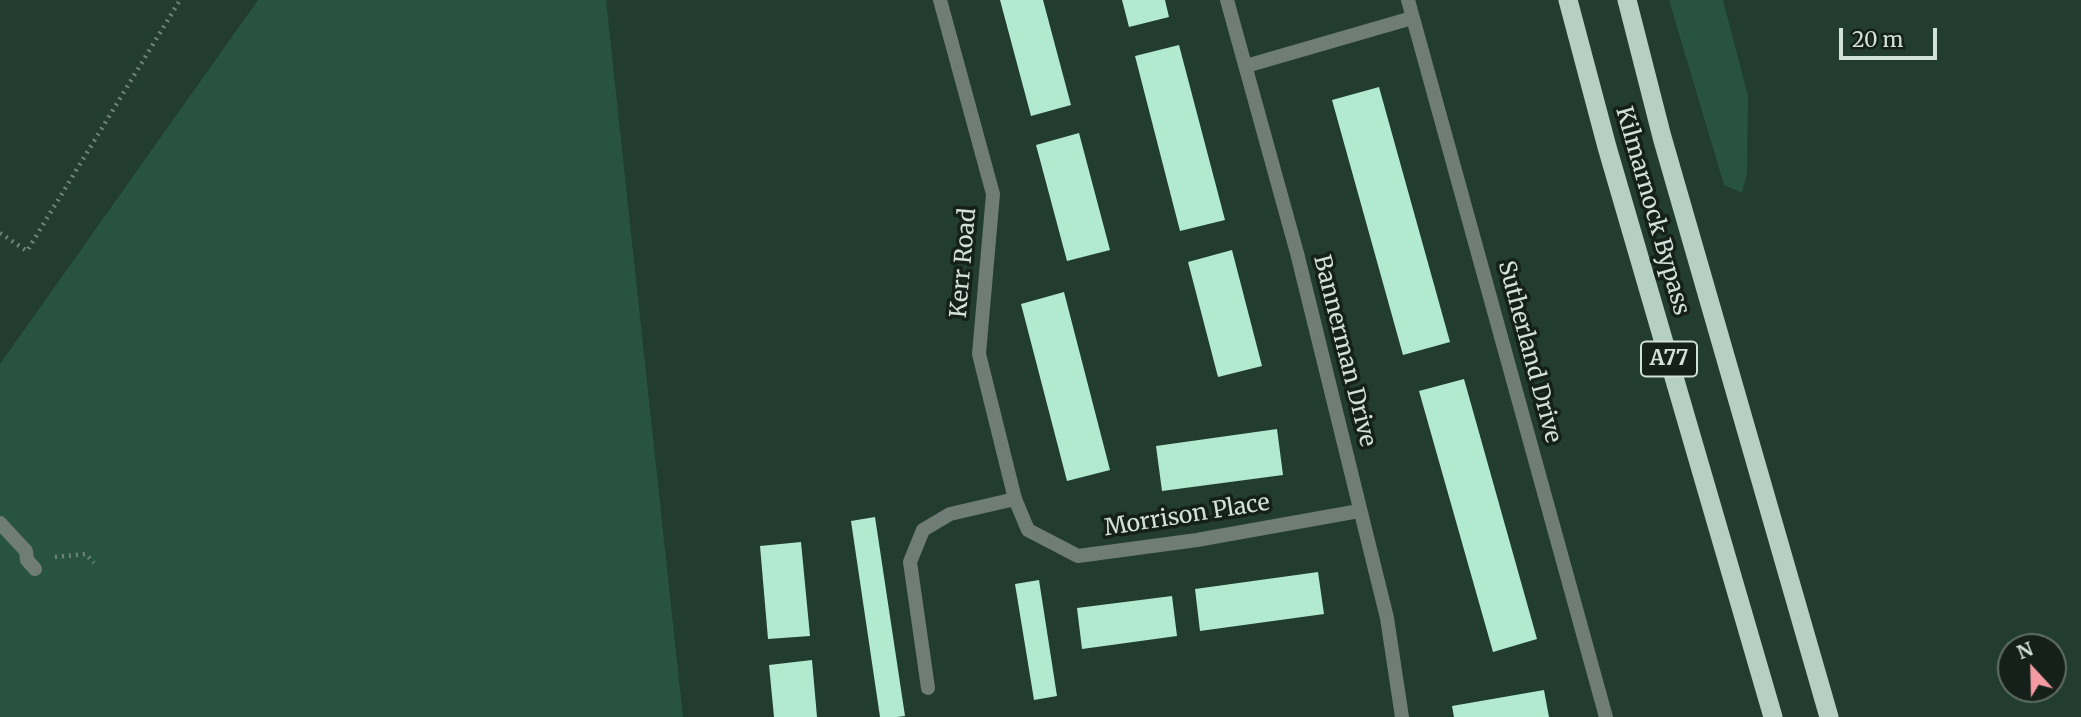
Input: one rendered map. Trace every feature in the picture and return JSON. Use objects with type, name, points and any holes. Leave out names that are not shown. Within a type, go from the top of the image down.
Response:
[{"type":"highway","name":"Kilmarnock Bypass","points":[[1568,0],[1607,147],[1773,717]]},
{"type":"highway","name":"Kilmarnock Bypass","points":[[1628,0],[1662,137],[1829,717]]},
{"type":"street","name":"Kerr Road","points":[[940,0],[993,194],[979,354],[1015,499],[1028,530]]},
{"type":"street","name":"Bannerman Drive","points":[[1227,0],[1297,253],[1387,618],[1402,717]]},
{"type":"street","name":"Sutherland Drive","points":[[1408,0],[1606,717]]},
{"type":"street","points":[[1246,66],[1412,18]]},
{"type":"street","points":[[928,688],[910,562],[922,530],[950,514],[1015,499]]},
{"type":"street","name":"Morrison Place","points":[[1028,530],[1078,556],[1198,540],[1359,511]]},
{"type":"street","points":[[0,523],[26,551],[31,564]]},
{"type":"path","points":[[0,233],[27,251],[180,0]]},
{"type":"path","points":[[31,564],[86,554],[94,563]]},
{"type":"green space","points":[[258,0],[606,0],[683,717],[0,717],[0,364]]},
{"type":"green space","points":[[1669,0],[1723,0],[1748,96],[1747,173],[1742,193],[1724,185]]},
{"type":"building","points":[[1000,0],[1043,0],[1071,105],[1031,116]]},
{"type":"building","points":[[1122,0],[1165,0],[1169,17],[1129,27]]},
{"type":"building","points":[[1179,45],[1225,220],[1180,231],[1135,56]]},
{"type":"building","points":[[1379,87],[1450,342],[1403,355],[1332,100]]},
{"type":"building","points":[[1079,133],[1110,250],[1067,261],[1036,145]]},
{"type":"building","points":[[1232,250],[1262,366],[1218,377],[1188,262]]},
{"type":"building","points":[[1064,292],[1110,470],[1067,481],[1021,304]]},
{"type":"building","points":[[1464,379],[1537,639],[1493,652],[1419,391]]},
{"type":"building","points":[[1277,429],[1283,475],[1162,491],[1156,446]]},
{"type":"building","points":[[875,517],[905,716],[880,717],[851,521]]},
{"type":"building","points":[[801,542],[810,636],[768,639],[760,546]]},
{"type":"building","points":[[1318,572],[1324,614],[1200,631],[1195,589]]},
{"type":"building","points":[[1039,580],[1057,696],[1034,700],[1015,584]]},
{"type":"building","points":[[1172,596],[1177,636],[1082,649],[1077,608]]},
{"type":"building","points":[[812,660],[817,717],[774,717],[769,665]]},
{"type":"building","points":[[1544,690],[1549,717],[1454,717],[1452,706]]}]
